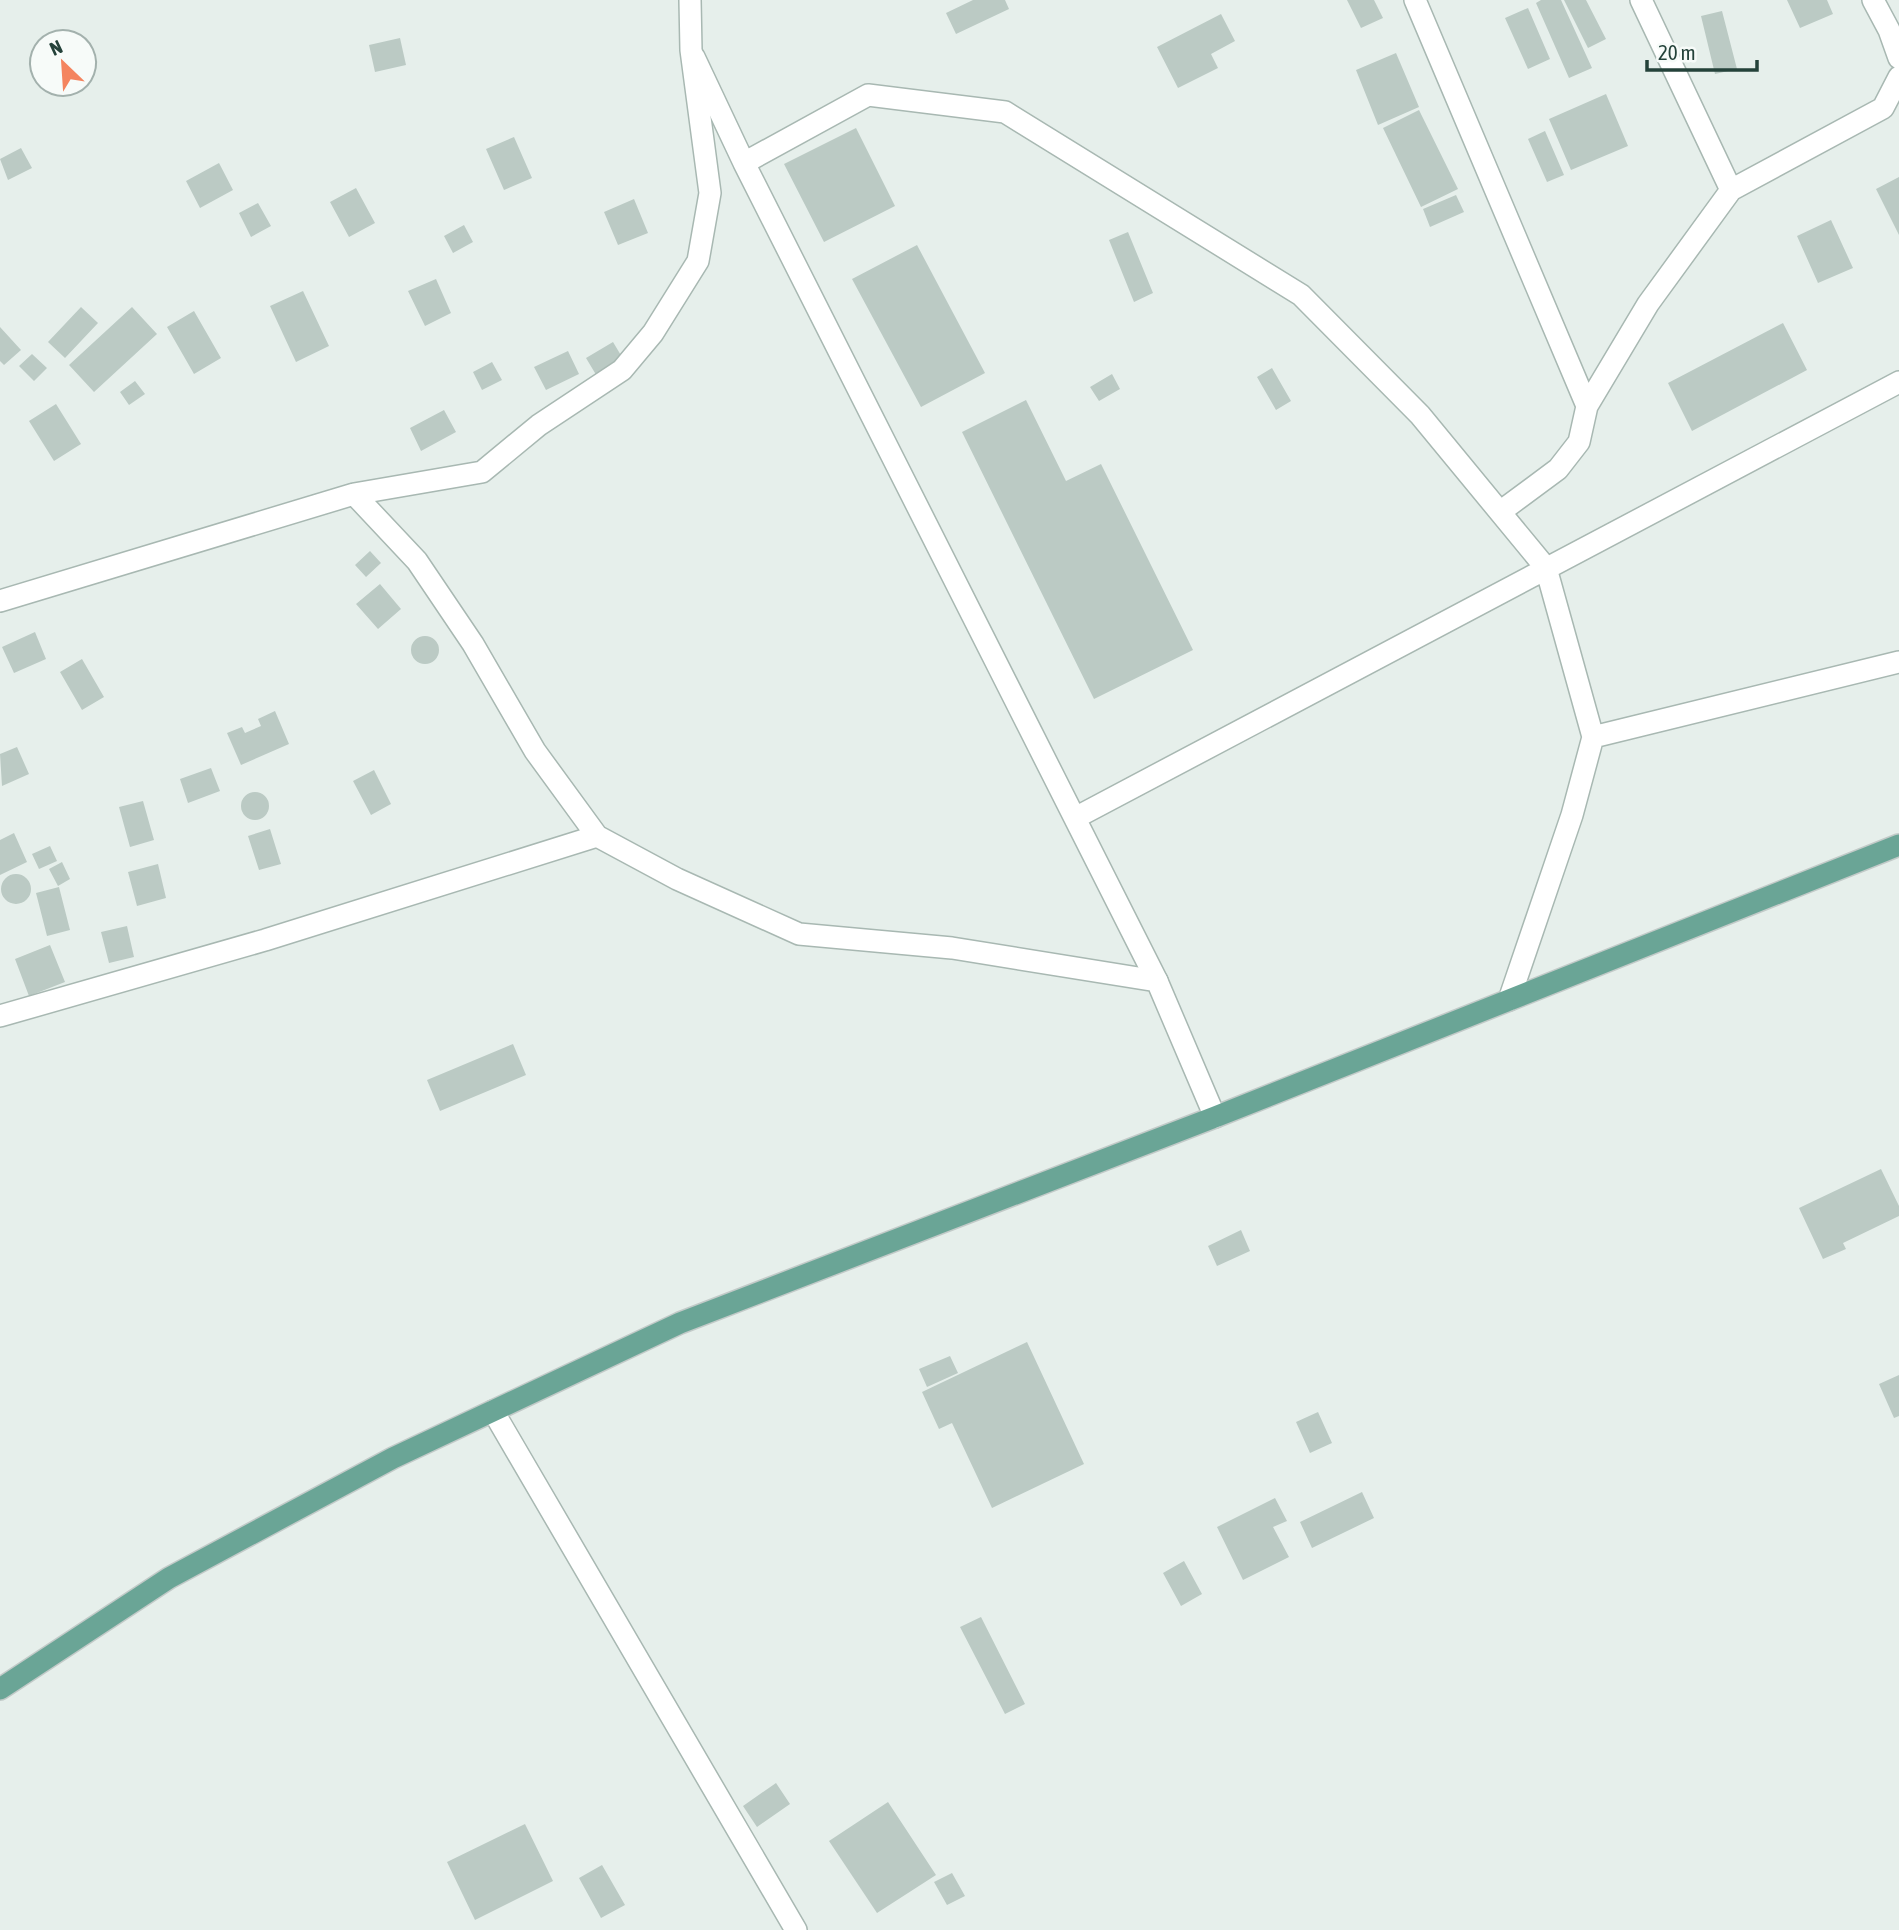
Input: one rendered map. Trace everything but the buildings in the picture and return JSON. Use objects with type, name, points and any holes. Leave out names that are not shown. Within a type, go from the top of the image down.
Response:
[{"type":"main road","points":[[0,1689],[169,1578],[393,1458],[680,1323],[1215,1117],[1899,845]]},
{"type":"street","points":[[0,601],[354,494],[482,472],[539,425],[622,370],[653,333],[698,261],[710,192],[691,50],[690,0]]},
{"type":"street","points":[[1415,0],[1587,406]]},
{"type":"street","points":[[1641,0],[1731,190]]},
{"type":"street","points":[[1873,0],[1889,30],[1899,58]]},
{"type":"street","points":[[691,50],[744,163],[1157,981],[1183,1049],[1215,1117]]},
{"type":"street","points":[[1500,512],[1558,470],[1579,442],[1587,406],[1648,304],[1731,190],[1883,108],[1899,77]]},
{"type":"street","points":[[744,163],[868,95],[1005,112],[1301,295],[1420,415],[1545,568],[1593,737],[1572,814],[1509,1000]]},
{"type":"street","points":[[1075,818],[1899,382]]},
{"type":"street","points":[[354,494],[417,561],[473,644],[535,751],[597,836],[677,879],[799,934],[952,948],[1157,981]]},
{"type":"street","points":[[1593,737],[1899,662]]},
{"type":"street","points":[[0,1016],[265,940],[597,836]]},
{"type":"street","points":[[493,1411],[796,1930]]}]
